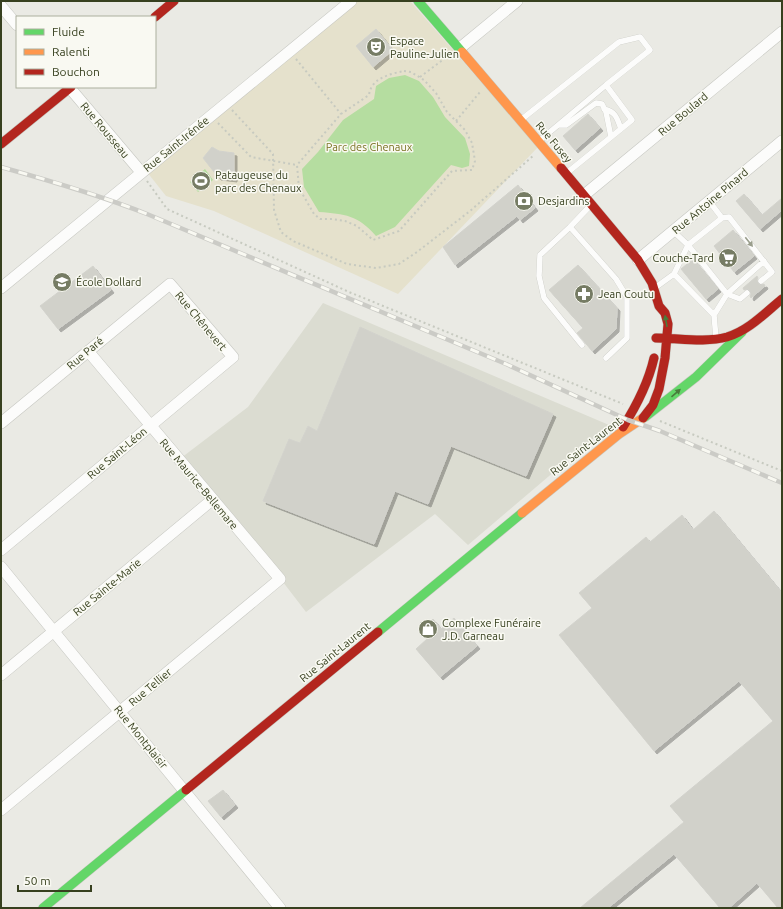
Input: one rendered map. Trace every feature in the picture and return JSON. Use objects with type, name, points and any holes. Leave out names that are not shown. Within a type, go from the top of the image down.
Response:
[{"type":"main road","points":[[156,16],[174,1]]},
{"type":"main road","name":"Rue Fusey","points":[[418,1],[460,48],[645,270],[655,289],[658,310],[665,313],[668,338],[660,385],[653,405],[646,416]]},
{"type":"main road","points":[[1,144],[69,88]]},
{"type":"main road","points":[[619,434],[644,392],[653,358],[656,334],[668,338],[716,338],[733,335],[747,327],[782,299]]},
{"type":"main road","name":"Rue Saint-Laurent","points":[[43,908],[619,434],[668,400],[722,353],[747,327]]},
{"type":"street","points":[[6,1],[1,5],[16,24]]},
{"type":"street","name":"Rue Saint-Irénée","points":[[1,288],[351,1]]},
{"type":"street","points":[[460,48],[517,1]]},
{"type":"street","name":"Rue Boulard","points":[[583,196],[782,32]]},
{"type":"street","name":"Rue Rousseau","points":[[71,88],[141,172]]},
{"type":"street","name":"Rue Antoine Pinard","points":[[638,260],[782,141]]},
{"type":"street","name":"Rue Paré","points":[[1,423],[170,284]]},
{"type":"street","name":"Rue Chênevert","points":[[170,284],[233,357]]},
{"type":"street","name":"Rue Maurice-Bellemare","points":[[88,351],[280,579]]},
{"type":"street","name":"Rue Saint-Léon","points":[[1,550],[233,357]]},
{"type":"street","name":"Rue Sainte-Marie","points":[[1,675],[212,500]]},
{"type":"street","name":"Rue Montplaisir","points":[[1,567],[280,908]]},
{"type":"street","name":"Rue Tellier","points":[[1,810],[280,579]]},
{"type":"lane","points":[[520,120],[619,42],[640,37],[650,50],[558,125],[540,144]]},
{"type":"lane","points":[[565,174],[632,120],[606,85]]},
{"type":"lane","points":[[558,125],[566,125],[596,103],[602,104],[609,124],[611,137]]},
{"type":"lane","points":[[604,109],[611,111],[614,114],[621,129]]},
{"type":"lane","points":[[709,201],[722,218]]},
{"type":"lane","points":[[582,345],[544,298],[539,276],[540,255],[591,206]]},
{"type":"lane","points":[[655,289],[674,274],[688,245],[722,218],[730,218],[772,272],[761,281]]},
{"type":"lane","points":[[570,227],[616,279],[627,297],[627,338],[606,358]]},
{"type":"lane","points":[[673,231],[688,245],[702,267],[727,294],[740,299],[747,293]]},
{"type":"lane","points":[[714,315],[727,294],[764,261]]},
{"type":"lane","points":[[674,274],[696,293],[714,315],[716,338]]},
{"type":"lane","points":[[681,281],[687,277]]},
{"type":"path","points":[[420,77],[460,48]]},
{"type":"path","points":[[290,51],[341,114]]},
{"type":"path","points":[[404,71],[420,77],[436,93],[447,112],[465,130],[472,143],[475,161],[472,170],[462,172],[452,171],[399,231],[373,240],[357,226],[345,221],[320,219],[314,214],[299,188],[297,165],[341,114],[369,95],[370,88],[375,82],[393,73],[404,71]]},
{"type":"path","points":[[456,121],[488,82]]},
{"type":"path","points":[[226,103],[273,154],[274,210],[281,232],[293,240],[347,264],[376,268],[399,264],[417,252],[470,211],[540,144]]},
{"type":"path","points":[[211,116],[251,157],[297,165]]},
{"type":"path","points":[[141,172],[167,209],[349,292],[635,409]]},
{"type":"path","points":[[646,416],[782,471]]},
{"type":"shaded area","points":[[405,75],[419,81],[433,97],[445,117],[465,138],[470,154],[469,166],[462,168],[451,165],[395,227],[376,236],[363,224],[350,217],[319,212],[304,187],[302,169],[318,152],[343,120],[374,99],[376,86],[389,78]]},
{"type":"shaded area","name":"Pataugeuse du parc des Chenaux","points":[[205,169],[213,180],[198,192],[190,182]]},
{"type":"shaded area","points":[[323,303],[609,425],[468,545],[435,514],[306,612],[217,496],[181,458],[248,407]]},
{"type":"green space","name":"Parc des Chenaux","points":[[354,1],[410,1],[538,147],[398,294],[214,211],[166,196],[147,172]]},
{"type":"building","points":[[376,29],[393,50],[373,67],[356,46]]},
{"type":"building","points":[[588,114],[600,128],[575,150],[563,136]]},
{"type":"building","points":[[212,147],[219,151],[234,153],[234,179],[218,177],[203,158]]},
{"type":"building","points":[[518,185],[535,208],[520,220],[517,216],[455,265],[443,247]]},
{"type":"building","points":[[744,194],[762,215],[782,198],[782,210],[760,229],[736,201]]},
{"type":"building","points":[[733,230],[754,256],[734,272],[714,246]]},
{"type":"building","points":[[693,259],[718,289],[706,299],[681,269]]},
{"type":"building","points":[[578,265],[617,308],[616,329],[592,351],[577,333],[583,328],[549,290]]},
{"type":"building","points":[[93,266],[111,290],[58,329],[40,306]]},
{"type":"building","points":[[757,276],[758,283],[760,285],[764,284],[765,286],[751,298],[750,291],[748,289],[744,290],[743,288]]},
{"type":"building","points":[[360,327],[553,414],[526,476],[451,446],[428,504],[395,491],[374,544],[263,501],[289,439],[300,443],[308,426],[317,431]]},
{"type":"building","points":[[714,511],[782,593],[782,908],[778,908],[757,883],[729,908],[720,908],[674,854],[608,908],[580,908],[684,822],[670,806],[773,721],[739,681],[654,751],[559,635],[592,608],[579,593],[646,537],[650,542],[682,515],[693,530]]},
{"type":"building","points":[[454,618],[477,646],[440,677],[416,649],[428,638],[421,630],[433,619],[441,629]]},
{"type":"building","points":[[223,790],[235,805],[221,817],[208,801]]},
{"type":"railway","points":[[1,167],[75,189],[147,214],[506,364],[628,420],[660,431],[782,483]]},
{"type":"traffic: fast","points":[[418,1],[462,52]]},
{"type":"traffic: fast","points":[[645,417],[696,377],[742,332]]},
{"type":"traffic: fast","points":[[378,632],[522,513]]},
{"type":"traffic: fast","points":[[43,908],[186,790]]},
{"type":"traffic: slow","points":[[462,52],[561,168]]},
{"type":"traffic: slow","points":[[522,513],[619,434],[643,418]]},
{"type":"traffic: jam","points":[[156,16],[174,1]]},
{"type":"traffic: jam","points":[[1,144],[70,88]]},
{"type":"traffic: jam","points":[[561,168],[638,260],[652,283],[659,306],[665,313],[668,324],[665,358],[659,389],[653,405],[643,418]]},
{"type":"traffic: jam","points":[[656,338],[709,340],[727,337],[749,326],[782,299]]},
{"type":"traffic: jam","points":[[623,427],[642,394],[649,377],[654,358]]},
{"type":"traffic: jam","points":[[186,790],[378,632]]},
{"type":"place","name":"Espace Pauline-Julien","points":[[376,47]]},
{"type":"place","name":"Pataugeuse du parc des Chenaux","points":[[201,181]]},
{"type":"place","name":"Desjardins","points":[[524,201]]},
{"type":"place","name":"Couche-Tard","points":[[728,258]]},
{"type":"place","name":"École Dollard","points":[[62,282]]},
{"type":"place","name":"Jean Coutu","points":[[584,294]]},
{"type":"place","name":"Complexe Funéraire J.D. Garneau","points":[[428,629]]}]
